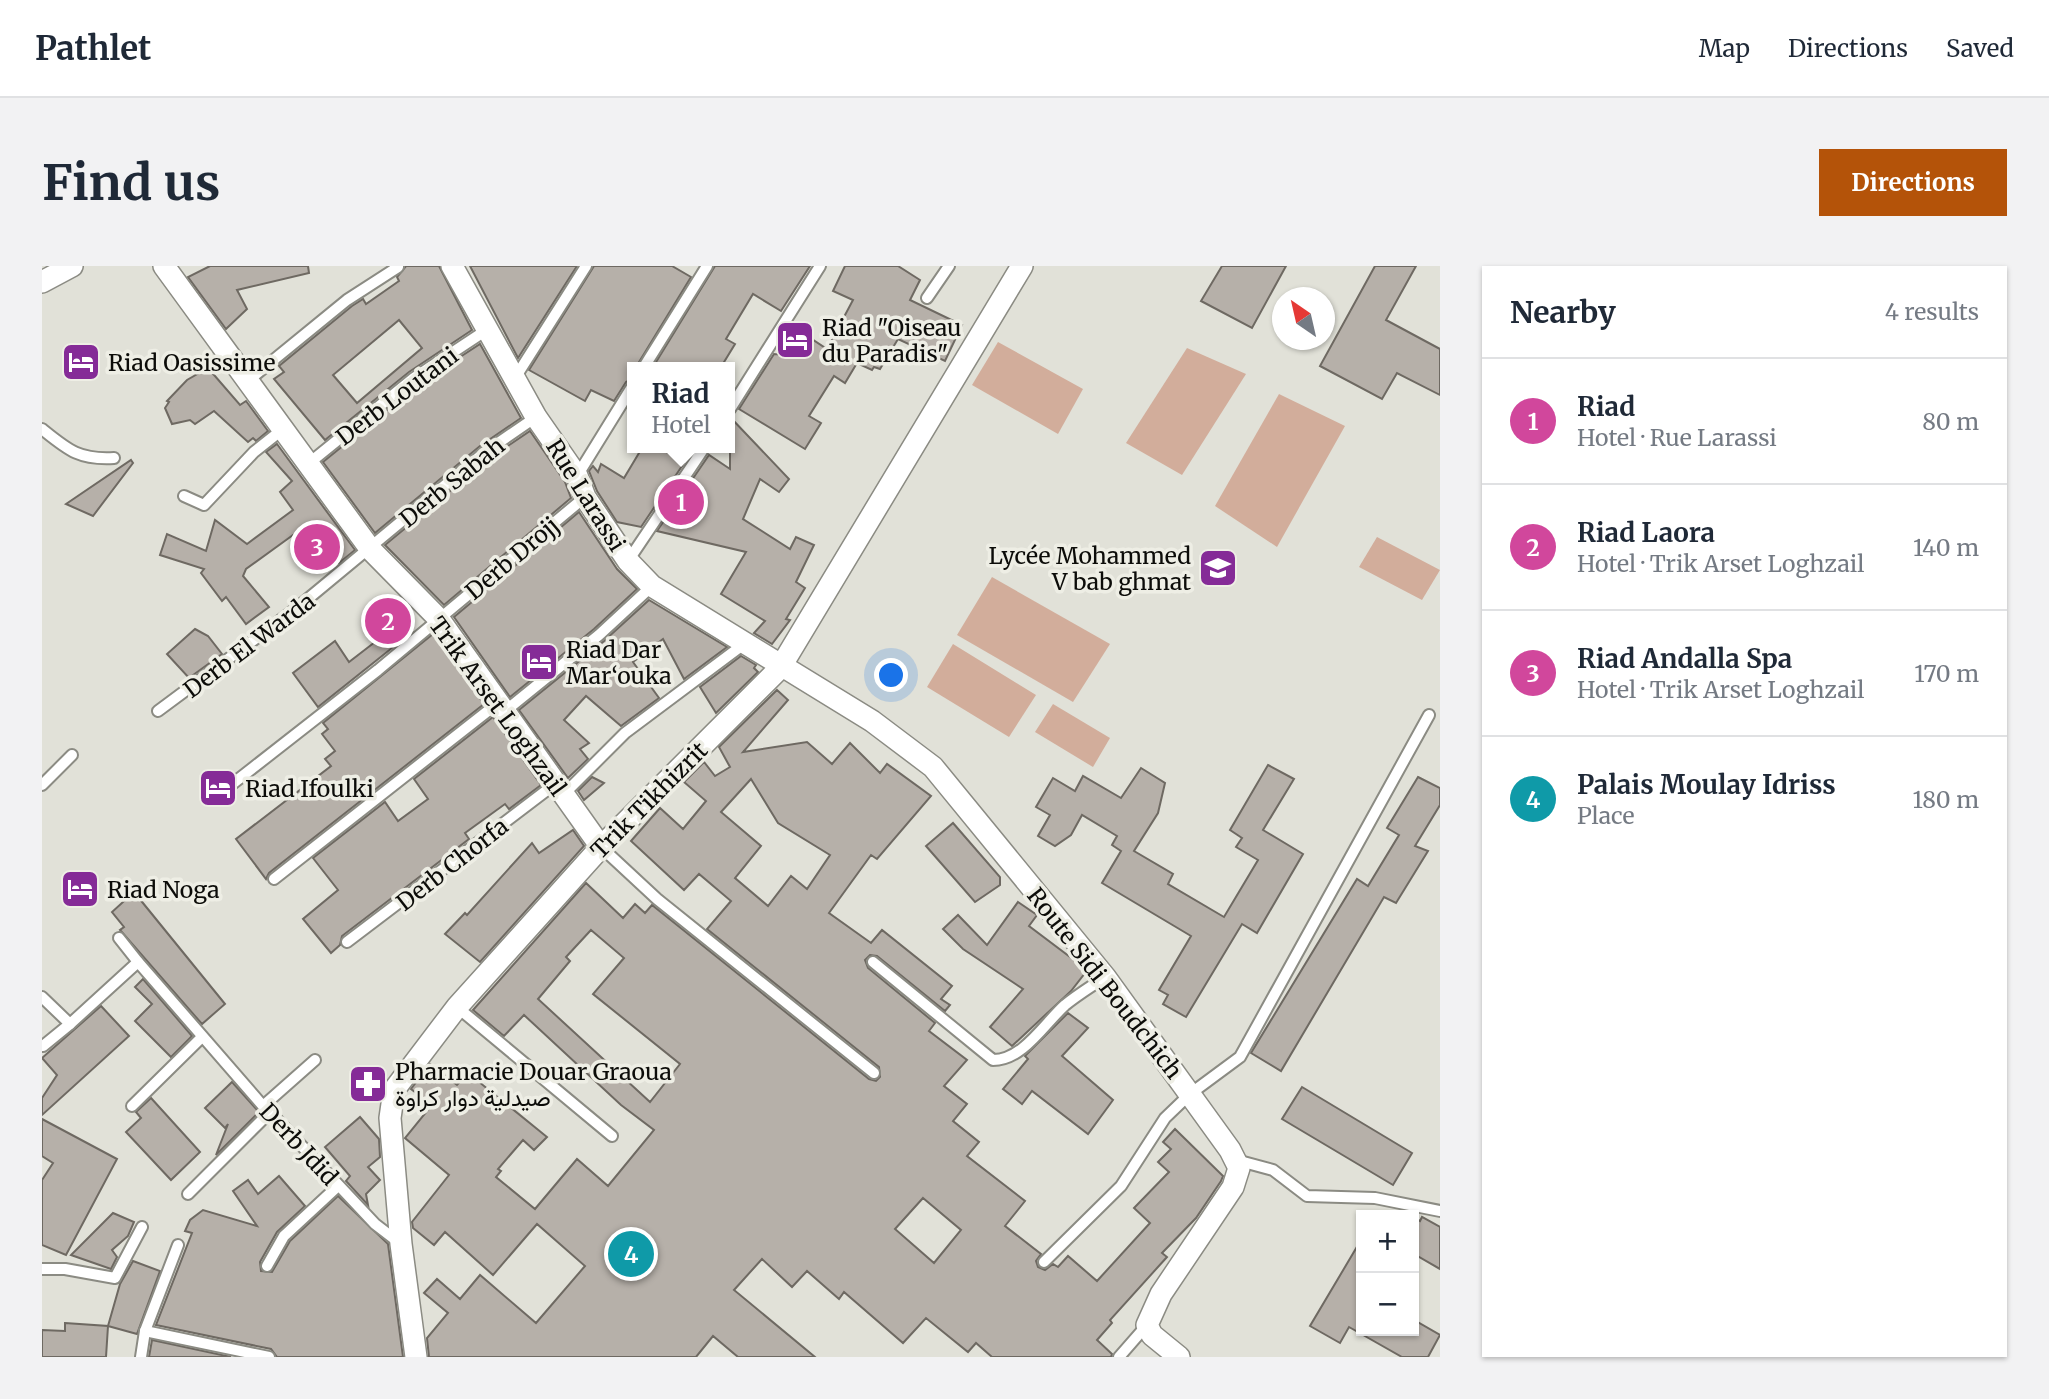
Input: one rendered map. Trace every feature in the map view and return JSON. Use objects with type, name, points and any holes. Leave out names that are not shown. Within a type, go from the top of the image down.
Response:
[{"type":"street","points":[[42,282],[72,266]]},
{"type":"street","name":"Trik Arset Loghzail","points":[[164,266],[371,550],[439,619],[601,847]]},
{"type":"street","name":"Trik Tikhizrit","points":[[416,1357],[401,1244],[390,1118],[392,1096],[457,1007],[601,847],[780,668],[1022,266]]},
{"type":"street","name":"Rue Larassi","points":[[457,269],[536,418],[577,476],[585,497],[628,561],[652,586],[780,668]]},
{"type":"street","name":"Route Sidi Boudchich","points":[[780,668],[872,721],[933,767],[1105,977],[1236,1160]]},
{"type":"street","points":[[1179,1357],[1152,1335],[1147,1325],[1161,1294],[1233,1187],[1239,1168],[1236,1160]]},
{"type":"lane","points":[[515,378],[586,266]]},
{"type":"lane","points":[[647,362],[707,266]]},
{"type":"lane","points":[[735,402],[820,266]]},
{"type":"lane","points":[[927,298],[949,266]]},
{"type":"lane","points":[[248,380],[308,329],[398,267]]},
{"type":"lane","name":"Derb Loutani","points":[[307,464],[414,378],[488,330]]},
{"type":"lane","points":[[577,476],[627,395]]},
{"type":"lane","name":"Derb Sabah","points":[[371,550],[485,452],[536,418]]},
{"type":"lane","points":[[42,429],[66,449],[88,459],[114,458]]},
{"type":"lane","points":[[184,496],[204,505],[254,452],[283,429]]},
{"type":"lane","points":[[628,561],[701,453]]},
{"type":"lane","name":"Derb Drojj","points":[[231,785],[378,670],[585,497]]},
{"type":"lane","name":"Derb El Warda","points":[[158,711],[195,687],[371,550]]},
{"type":"lane","points":[[274,879],[599,635],[652,586]]},
{"type":"lane","name":"Derb Chorfa","points":[[347,942],[559,790],[625,733],[744,644]]},
{"type":"lane","points":[[1044,1262],[1121,1186],[1166,1118],[1190,1094],[1240,1057],[1429,715]]},
{"type":"lane","points":[[42,785],[72,755]]},
{"type":"lane","points":[[601,847],[657,899],[874,1073]]},
{"type":"lane","name":"Derb Jdid","points":[[119,938],[201,1038],[266,1109],[382,1231],[401,1244]]},
{"type":"lane","points":[[43,1046],[138,962]]},
{"type":"lane","points":[[873,962],[993,1060],[1006,1060],[1016,1054],[1066,1004],[1105,977]]},
{"type":"lane","points":[[42,997],[70,1024]]},
{"type":"lane","points":[[457,1007],[612,1136]]},
{"type":"lane","points":[[132,1106],[201,1038]]},
{"type":"lane","points":[[188,1194],[315,1060]]},
{"type":"lane","points":[[1236,1160],[1273,1170],[1307,1196],[1376,1198],[1440,1211]]},
{"type":"lane","points":[[267,1266],[284,1236],[338,1186]]},
{"type":"lane","points":[[42,1269],[65,1269],[115,1278],[142,1227]]},
{"type":"lane","points":[[141,1357],[145,1331],[178,1245]]},
{"type":"lane","points":[[1119,1357],[1147,1325]]},
{"type":"lane","points":[[145,1331],[269,1357]]},
{"type":"shaded area","points":[[998,342],[1083,389],[1058,434],[972,385]]},
{"type":"shaded area","points":[[1187,348],[1246,374],[1182,475],[1126,443]]},
{"type":"shaded area","points":[[1279,394],[1345,426],[1277,547],[1215,506]]},
{"type":"shaded area","points":[[1377,537],[1440,570],[1422,600],[1359,567]]},
{"type":"shaded area","points":[[992,577],[1110,644],[1073,702],[957,635]]},
{"type":"shaded area","points":[[953,644],[1036,695],[1009,737],[927,687]]},
{"type":"shaded area","points":[[1053,704],[1110,738],[1093,767],[1035,732]]},
{"type":"building","points":[[210,266],[308,266],[309,273],[237,290],[247,309],[226,329],[188,277]]},
{"type":"building","points":[[406,266],[439,266],[472,330],[409,372],[325,440],[274,379],[284,372],[279,366],[352,306],[363,299],[366,304],[399,281],[397,277]],"holes":[[[399,320],[422,348],[357,403],[333,375]]]},
{"type":"building","points":[[470,266],[577,266],[518,358]]},
{"type":"building","points":[[594,266],[672,266],[691,277],[639,362],[627,362],[627,382],[614,401],[591,390],[585,401],[529,370]]},
{"type":"building","points":[[715,266],[810,266],[781,311],[753,294],[726,339],[735,344],[724,362],[656,362]]},
{"type":"building","points":[[845,266],[898,266],[920,280],[910,300],[962,325],[945,361],[898,339],[880,369],[874,367],[872,370],[857,363],[845,383],[834,376],[809,416],[821,423],[805,449],[739,409],[774,354],[784,355],[782,341],[792,326],[827,349],[853,300],[833,291]]},
{"type":"building","points":[[1222,266],[1286,266],[1272,287],[1252,328],[1201,301]]},
{"type":"building","points":[[1375,266],[1416,266],[1386,320],[1440,349],[1440,395],[1397,373],[1382,399],[1320,366],[1329,350],[1335,350],[1335,339]]},
{"type":"building","points":[[480,344],[521,418],[480,446],[375,533],[323,462],[419,384]]},
{"type":"building","points":[[208,368],[240,405],[246,401],[268,431],[256,441],[253,438],[248,442],[214,411],[195,424],[190,420],[172,424],[165,408],[169,402],[167,401],[187,380]]},
{"type":"building","points":[[735,422],[789,479],[779,492],[760,479],[743,519],[790,549],[796,537],[814,545],[796,582],[805,588],[786,619],[790,620],[772,644],[754,633],[765,621],[721,594],[746,552],[657,531],[709,455],[730,469],[730,453],[735,453]]},
{"type":"building","points":[[530,431],[565,482],[571,498],[444,605],[385,545],[490,458]]},
{"type":"building","points":[[277,444],[355,550],[339,563],[331,551],[320,560],[293,535],[246,569],[243,576],[269,607],[246,624],[226,597],[222,601],[201,573],[204,569],[160,555],[167,534],[206,551],[215,520],[247,544],[293,510],[280,492],[292,481],[266,452]]},
{"type":"building","points":[[639,453],[668,453],[684,463],[641,527],[617,522],[597,491],[589,471],[593,466],[598,472],[601,464],[624,478]]},
{"type":"building","points":[[131,460],[133,463],[93,516],[66,504]]},
{"type":"building","points":[[579,512],[617,569],[637,589],[594,629],[510,697],[454,617]]},
{"type":"building","points":[[649,600],[727,647],[684,679],[663,639],[633,662],[659,698],[621,726],[586,696],[564,720],[589,743],[580,749],[588,759],[568,778],[519,710],[604,641]]},
{"type":"building","points":[[388,611],[391,621],[412,632],[318,707],[293,673],[335,641],[349,662],[375,642],[370,625]]},
{"type":"building","points":[[195,629],[208,636],[222,654],[189,678],[167,654]]},
{"type":"building","points":[[433,634],[484,704],[269,873],[266,879],[236,839],[331,766],[325,759],[335,751],[322,734],[328,729],[323,723]]},
{"type":"building","points":[[741,656],[756,665],[754,668],[758,672],[716,713],[700,687]]},
{"type":"building","points":[[777,690],[788,700],[743,752],[807,742],[832,764],[850,743],[880,773],[887,764],[931,796],[877,859],[871,855],[829,913],[871,943],[882,930],[952,986],[941,999],[950,1005],[945,1011],[877,956],[870,955],[865,960],[868,968],[935,1023],[929,1031],[967,1060],[944,1086],[967,1104],[953,1121],[979,1142],[967,1156],[1025,1201],[1005,1226],[1041,1254],[1036,1261],[1038,1267],[1045,1270],[1053,1264],[1058,1267],[1068,1256],[1097,1281],[1150,1223],[1134,1208],[1169,1172],[1158,1162],[1171,1149],[1163,1142],[1175,1129],[1223,1176],[1196,1218],[1162,1253],[1167,1257],[1110,1320],[1112,1323],[1097,1340],[1112,1354],[1111,1357],[992,1357],[976,1343],[968,1352],[926,1318],[903,1343],[844,1292],[839,1299],[807,1271],[792,1287],[762,1259],[734,1290],[815,1357],[738,1357],[713,1336],[696,1357],[429,1357],[427,1338],[448,1313],[424,1293],[437,1279],[460,1299],[480,1275],[536,1323],[585,1266],[537,1224],[493,1275],[445,1232],[434,1245],[413,1228],[412,1222],[449,1175],[405,1138],[432,1105],[411,1089],[430,1064],[457,1085],[468,1073],[547,1137],[534,1150],[523,1140],[498,1169],[501,1171],[496,1177],[535,1209],[577,1159],[608,1186],[654,1130],[621,1105],[524,1015],[504,1036],[473,1010],[586,883],[623,918],[635,904],[645,913],[652,905],[869,1079],[876,1081],[880,1077],[879,1067],[707,929],[731,901],[699,874],[684,890],[631,841],[660,808],[683,829],[706,801],[684,782],[704,762],[715,776],[730,767],[719,747]],"holes":[[[751,779],[778,823],[830,855],[807,889],[791,876],[768,906],[735,878],[761,846],[721,812]],[[591,930],[624,958],[593,994],[680,1064],[650,1102],[538,999],[570,961],[566,957]],[[923,1198],[961,1230],[934,1263],[895,1229]]]},
{"type":"building","points":[[493,717],[541,785],[509,809],[505,804],[465,833],[469,839],[342,936],[340,945],[331,953],[303,919],[338,890],[313,858],[385,802],[398,821],[428,799],[414,779]]},
{"type":"building","points":[[1268,765],[1294,779],[1263,830],[1303,854],[1257,933],[1242,924],[1186,1017],[1163,1004],[1168,995],[1159,990],[1191,936],[1102,883],[1121,851],[1112,845],[1117,836],[1082,815],[1071,835],[1055,846],[1038,836],[1050,815],[1036,807],[1053,778],[1075,791],[1083,776],[1121,798],[1141,768],[1165,783],[1158,813],[1134,851],[1173,874],[1168,884],[1224,917],[1258,860],[1236,847],[1242,838],[1230,830]]},
{"type":"building","points":[[592,777],[604,783],[584,800],[578,791]]},
{"type":"building","points":[[1418,777],[1440,788],[1440,805],[1415,846],[1428,851],[1396,903],[1384,897],[1281,1071],[1251,1053],[1357,879],[1368,886],[1399,835],[1387,828]]},
{"type":"building","points":[[953,823],[1000,877],[1000,885],[975,902],[926,846]]},
{"type":"building","points":[[573,830],[584,846],[480,962],[445,934],[465,913],[467,915],[532,843],[539,853]]},
{"type":"building","points":[[134,892],[225,1004],[202,1024],[120,930],[124,927],[112,912]]},
{"type":"building","points":[[1018,902],[1037,915],[1029,926],[1074,960],[1085,973],[1071,991],[1012,1046],[990,1027],[1023,989],[963,949],[943,929],[958,915],[987,945]]},
{"type":"building","points":[[143,979],[192,1036],[171,1057],[135,1021],[152,1004],[135,987]]},
{"type":"building","points":[[101,1006],[129,1036],[42,1115],[42,1098],[57,1075],[42,1058]]},
{"type":"building","points":[[1068,1013],[1088,1028],[1062,1056],[1113,1100],[1088,1134],[1032,1091],[1022,1104],[1003,1089],[1028,1059],[1025,1056]]},
{"type":"building","points":[[232,1082],[259,1112],[216,1155],[228,1124],[225,1128],[205,1108]]},
{"type":"building","points":[[1302,1087],[1412,1153],[1393,1185],[1282,1119]]},
{"type":"building","points":[[151,1098],[200,1152],[171,1180],[126,1132],[141,1118],[136,1112]]},
{"type":"building","points":[[360,1117],[379,1139],[380,1157],[368,1167],[380,1180],[366,1194],[368,1205],[346,1181],[350,1176],[325,1147]]},
{"type":"building","points":[[42,1119],[117,1159],[66,1255],[42,1245],[42,1180],[53,1163],[42,1156]]},
{"type":"building","points":[[279,1176],[305,1206],[277,1232],[260,1262],[261,1271],[272,1272],[290,1241],[338,1196],[388,1244],[403,1357],[277,1357],[271,1349],[156,1325],[192,1233],[185,1231],[190,1220],[203,1210],[257,1226],[233,1191],[248,1180],[258,1194]]},
{"type":"building","points":[[113,1213],[134,1222],[128,1236],[112,1250],[117,1257],[111,1269],[71,1255]]},
{"type":"building","points":[[1422,1217],[1440,1227],[1440,1269],[1419,1257],[1419,1220]]},
{"type":"building","points":[[1356,1248],[1356,1331],[1349,1327],[1340,1343],[1310,1326]]},
{"type":"building","points":[[133,1261],[160,1271],[137,1334],[108,1326],[120,1284]]},
{"type":"building","points":[[65,1323],[108,1326],[106,1357],[42,1357],[42,1330],[65,1331]]},
{"type":"building","points":[[1419,1323],[1440,1335],[1428,1357],[1402,1357],[1365,1336],[1419,1336]]},
{"type":"building","points":[[152,1340],[231,1357],[149,1357]]},
{"type":"place","name":"Riad \"Oiseau du Paradis\"","points":[[795,340]]},
{"type":"place","name":"Riad Oasissime","points":[[81,362]]},
{"type":"place","name":"Riad","points":[[681,502]]},
{"type":"place","name":"Riad Andalla Spa","points":[[317,547]]},
{"type":"place","name":"Lycée Mohammed V bab ghmat","points":[[1218,568]]},
{"type":"place","name":"Riad Laora","points":[[388,621]]},
{"type":"place","name":"Riad Dar Mar‘ouka","points":[[539,662]]},
{"type":"place","name":"Riad Ifoulki","points":[[218,788]]},
{"type":"place","name":"Riad Noga","points":[[80,889]]},
{"type":"place","name":"Pharmacie Douar Graoua صيدلية دوار كراوة","points":[[368,1084]]},
{"type":"place","name":"Palais Moulay Idriss","points":[[631,1254]]}]
